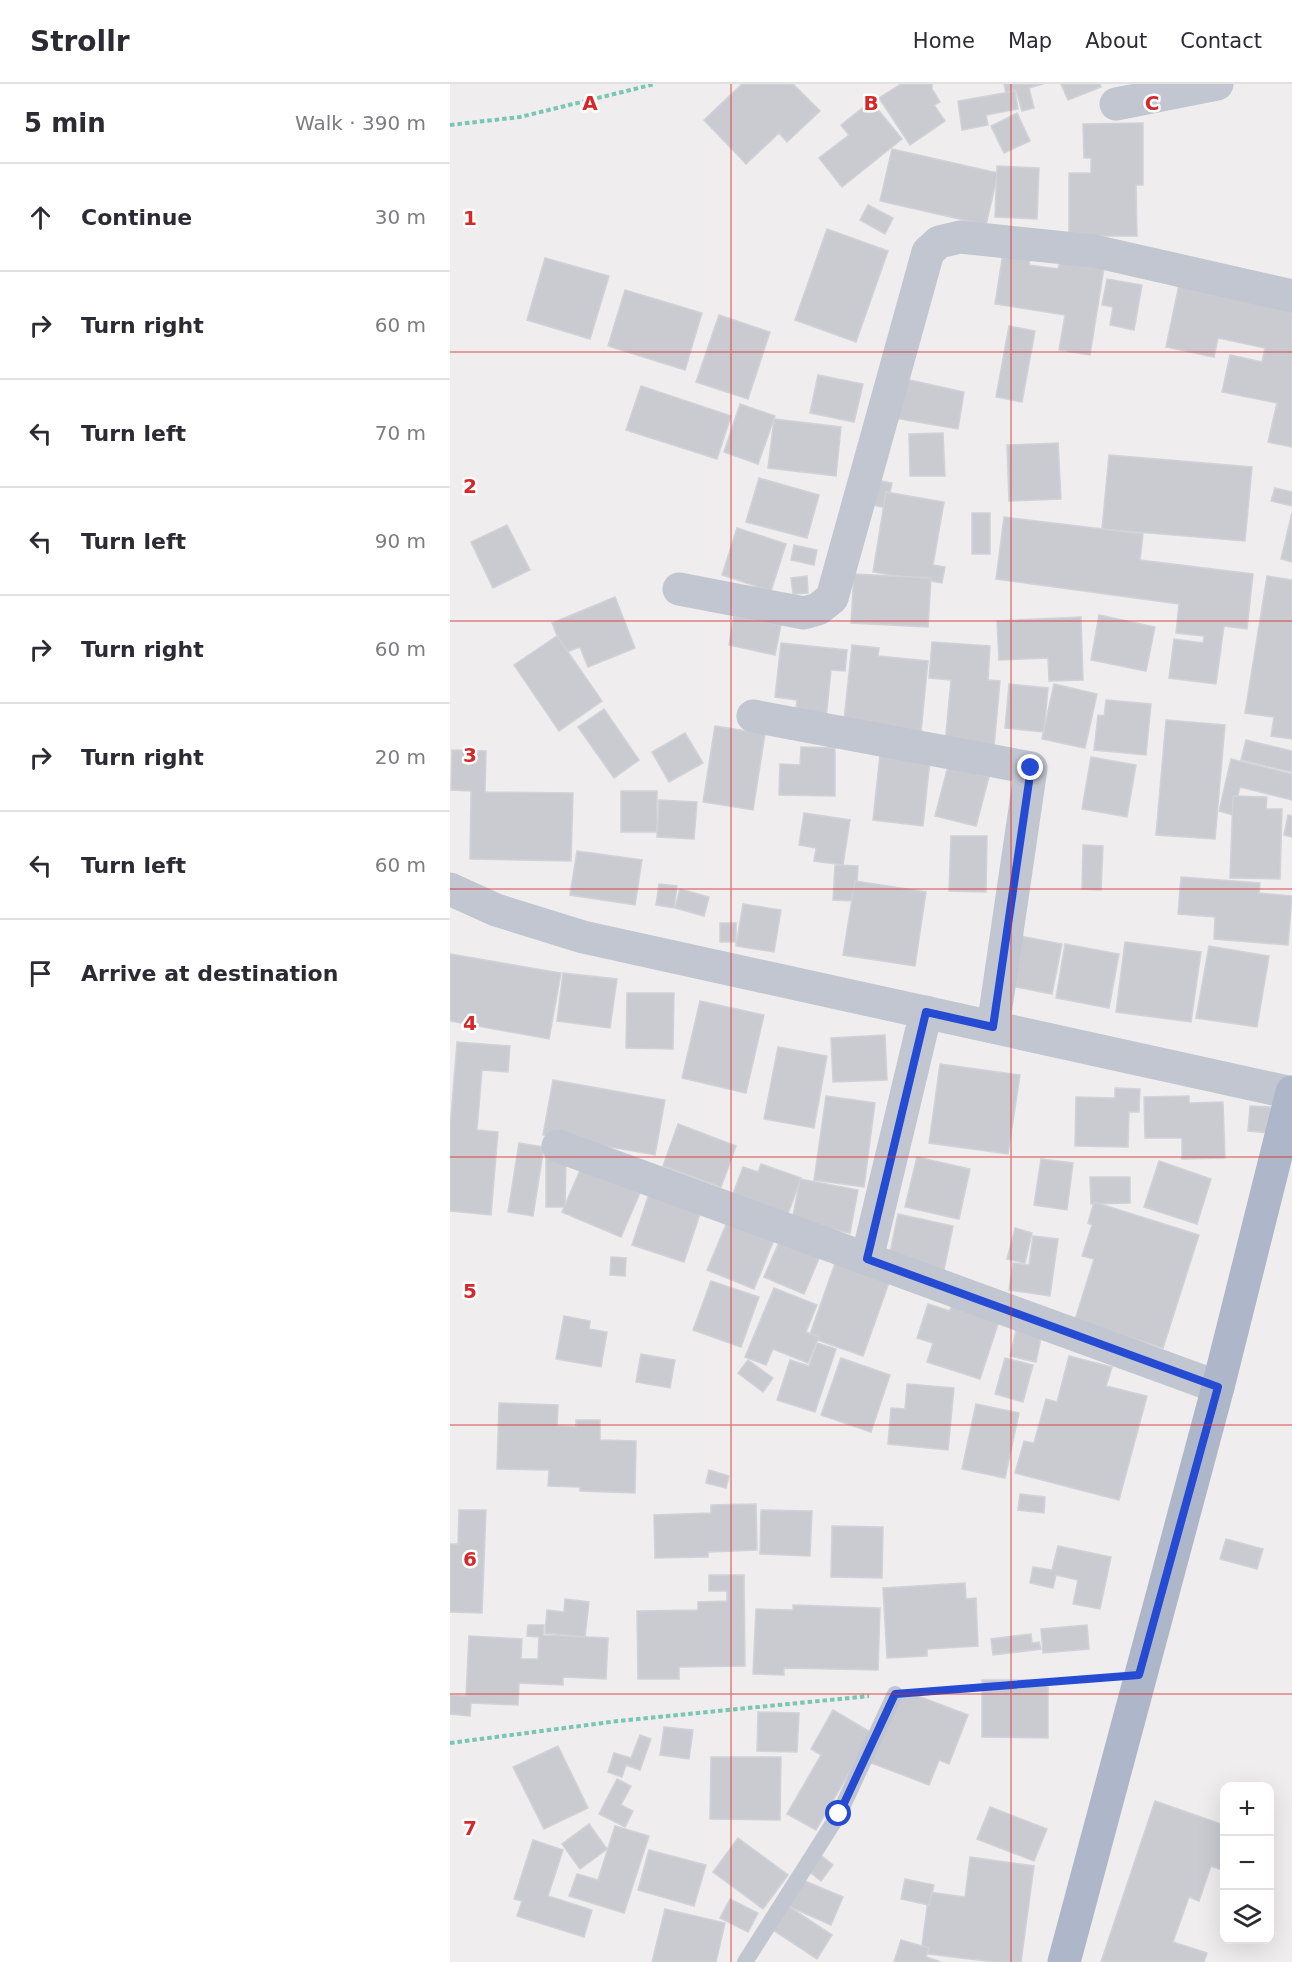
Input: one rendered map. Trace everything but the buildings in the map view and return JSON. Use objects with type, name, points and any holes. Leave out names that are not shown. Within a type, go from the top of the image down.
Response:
[{"type":"main road","points":[[1064,1962],[1139,1675],[1218,1387],[1292,1093]]},
{"type":"street","points":[[1116,104],[1217,84]]},
{"type":"street","points":[[680,589],[804,613],[818,609],[832,598],[928,252],[939,242],[960,237],[1094,251],[1292,296]]},
{"type":"street","points":[[753,716],[1031,768],[993,1027]]},
{"type":"street","points":[[450,889],[496,910],[582,937],[1292,1093]]},
{"type":"street","points":[[867,1259],[926,1012]]},
{"type":"street","points":[[558,1146],[1218,1387]]},
{"type":"lane","points":[[745,1962],[839,1814],[895,1694]]},
{"type":"path","points":[[450,125],[520,117],[655,84]]},
{"type":"path","points":[[450,1743],[618,1721],[895,1694],[1139,1675]]},
{"type":"route","points":[[839,1814],[895,1694],[1139,1675],[1218,1387],[867,1259],[926,1012],[993,1027],[1031,768]]}]
